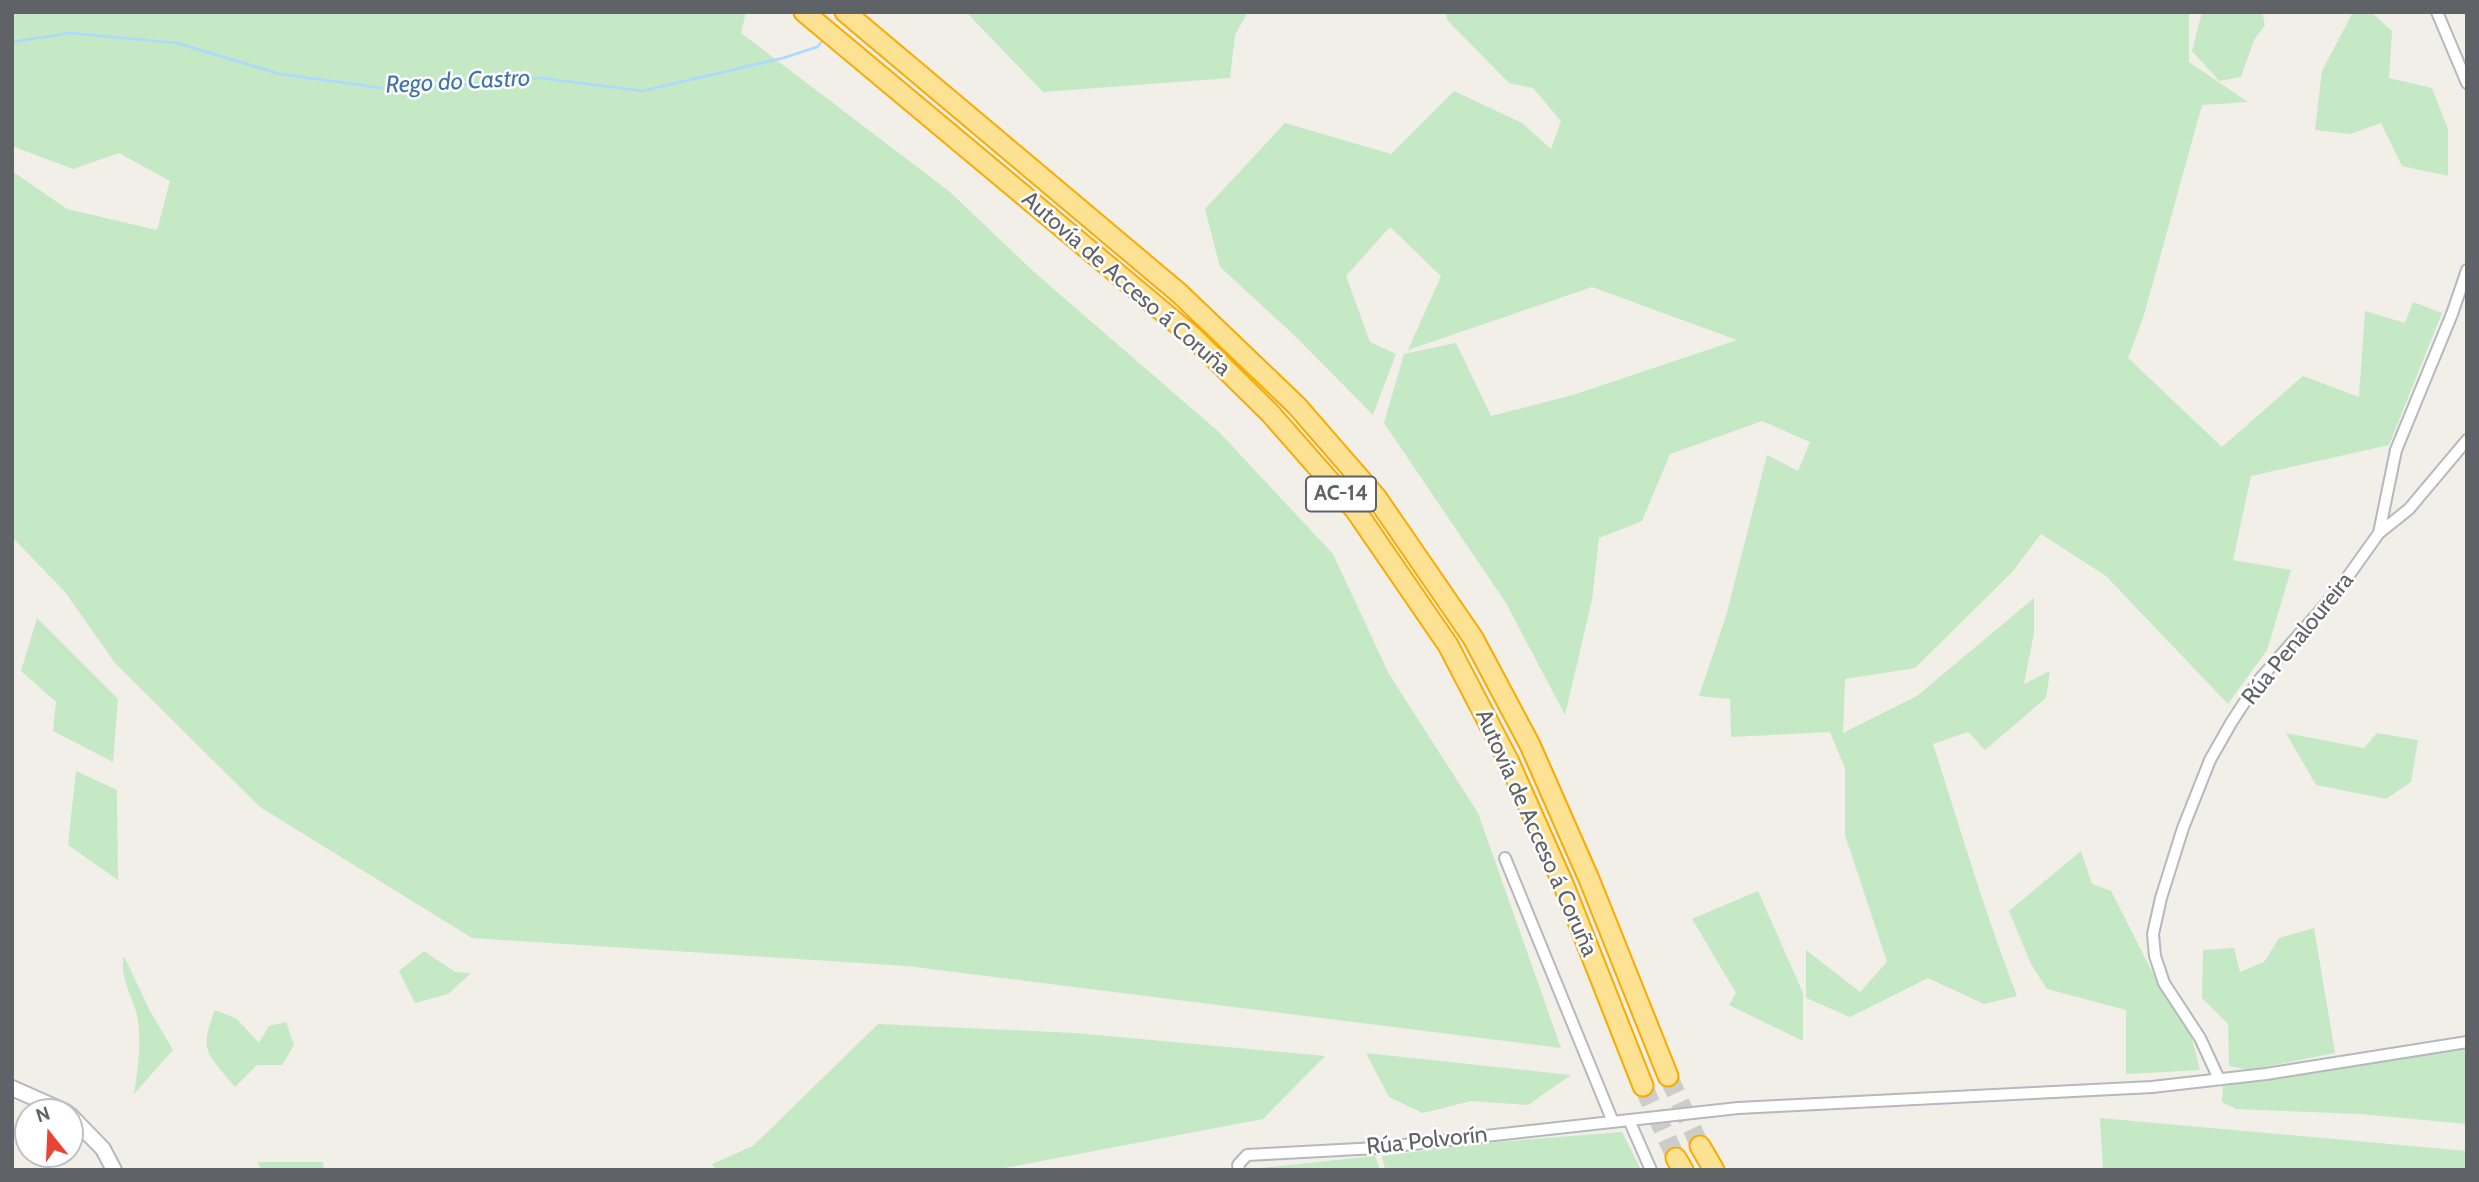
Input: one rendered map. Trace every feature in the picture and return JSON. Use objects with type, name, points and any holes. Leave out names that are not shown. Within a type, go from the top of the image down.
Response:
[{"type":"highway","name":"Autovía de Acceso á Coruña","points":[[804,12],[1192,335],[1270,413],[1356,511],[1448,645],[1509,762],[1564,886],[1643,1086]]},
{"type":"highway","name":"Autovía de Acceso á Coruña","points":[[845,12],[1179,293],[1297,406],[1376,497],[1473,638],[1530,745],[1589,879],[1668,1076]]},
{"type":"highway","points":[[1700,1146],[1714,1170]]},
{"type":"street","points":[[2437,12],[2467,83]]},
{"type":"street","name":"Rúa Penaloureira","points":[[2219,1079],[2200,1038],[2164,983],[2155,956],[2153,934],[2161,898],[2183,828],[2210,760],[2231,723],[2259,680],[2339,589],[2379,533],[2396,450],[2452,314],[2467,270]]},
{"type":"street","points":[[2379,533],[2409,509],[2467,440]]},
{"type":"street","points":[[1505,858],[1622,1121],[1651,1170]]},
{"type":"street","points":[[1622,1121],[1738,1108],[2152,1087],[2467,1042]]},
{"type":"street","points":[[12,1088],[34,1098]]},
{"type":"street","name":"Rúa Polvorín","points":[[1239,1170],[1238,1165],[1247,1155],[1377,1148],[1622,1121]]},
{"type":"street","points":[[84,1129],[103,1149],[114,1170]]},
{"type":"green space","points":[[12,12],[746,12],[741,33],[950,192],[1034,272],[1220,433],[1333,554],[1389,674],[1478,813],[1561,1048],[907,966],[472,938],[260,807],[115,663],[65,592],[12,537],[12,171],[67,209],[157,230],[170,181],[119,153],[73,169],[12,146]]},
{"type":"green space","points":[[966,12],[1248,12],[1235,35],[1230,78],[1043,92]]},
{"type":"green space","points":[[1445,12],[2189,12],[2189,62],[2248,102],[2202,105],[2144,315],[2128,358],[2222,447],[2303,376],[2359,397],[2365,311],[2405,323],[2413,302],[2442,313],[2389,445],[2251,476],[2233,560],[2291,570],[2267,650],[2228,704],[2106,576],[2041,534],[2013,571],[1915,668],[1845,679],[1843,733],[1917,696],[2034,598],[2034,633],[2024,684],[2050,671],[2046,698],[1985,750],[1968,732],[1933,744],[1983,902],[2017,996],[1984,1004],[1928,978],[1850,1017],[1806,998],[1806,950],[1860,992],[1887,962],[1845,835],[1845,768],[1830,732],[1731,737],[1730,699],[1699,696],[1726,616],[1767,455],[1798,471],[1810,442],[1762,421],[1670,454],[1642,521],[1599,538],[1592,600],[1565,715],[1506,603],[1384,423],[1404,354],[1456,343],[1491,416],[1573,395],[1737,340],[1592,287],[1408,350],[1441,276],[1390,227],[1346,276],[1370,342],[1396,354],[1373,415],[1294,335],[1220,267],[1205,209],[1285,123],[1391,154],[1454,91],[1522,123],[1551,149],[1561,121],[1533,88],[1509,83],[1448,21]]},
{"type":"green space","points":[[2202,12],[2262,12],[2265,25],[2254,40],[2241,77],[2219,81],[2192,51]]},
{"type":"green space","points":[[2353,12],[2371,12],[2392,31],[2389,78],[2432,88],[2448,129],[2448,176],[2402,166],[2381,123],[2351,134],[2315,130],[2322,71]]},
{"type":"green space","points":[[37,618],[118,699],[113,762],[53,731],[56,702],[21,671]]},
{"type":"green space","points":[[2286,733],[2364,748],[2377,733],[2418,740],[2411,782],[2386,799],[2316,785]]},
{"type":"green space","points":[[76,771],[117,790],[118,880],[68,845]]},
{"type":"green space","points":[[2081,851],[2092,884],[2111,891],[2164,995],[2191,1035],[2200,1070],[2126,1074],[2126,1010],[2047,989],[2031,964],[2009,911]]},
{"type":"green space","points":[[1758,891],[1803,993],[1803,1041],[1729,1005],[1736,993],[1692,919]]},
{"type":"green space","points":[[2314,928],[2335,1053],[2249,1070],[2229,1066],[2228,1024],[2202,998],[2203,950],[2234,948],[2240,972],[2264,962],[2279,938]]},
{"type":"green space","points":[[424,951],[455,972],[471,973],[448,994],[415,1003],[399,971]]},
{"type":"green space","points":[[124,956],[150,1011],[173,1050],[134,1094],[139,1034],[137,1015],[123,972]]},
{"type":"green space","points":[[215,1010],[237,1019],[259,1043],[269,1026],[286,1022],[294,1045],[282,1065],[257,1065],[235,1087],[208,1052],[207,1035]]},
{"type":"green space","points":[[878,1024],[1075,1033],[1325,1056],[1263,1119],[994,1170],[715,1170],[712,1164],[753,1146]]},
{"type":"green space","points":[[2467,1050],[2467,1124],[2360,1114],[2236,1109],[2222,1102],[2223,1086]]},
{"type":"green space","points":[[1366,1053],[1571,1075],[1528,1105],[1471,1101],[1423,1113],[1389,1097]]},
{"type":"green space","points":[[2100,1118],[2467,1151],[2467,1170],[2103,1170]]},
{"type":"green space","points":[[1622,1132],[1641,1170],[1385,1170],[1382,1156],[1485,1143]]},
{"type":"green space","points":[[1375,1156],[1380,1170],[1251,1169]]},
{"type":"green space","points":[[258,1162],[323,1162],[324,1170],[261,1170]]},
{"type":"waterway","name":"Rego do Castro","points":[[12,42],[70,33],[177,43],[280,74],[397,90],[541,78],[642,91],[783,58],[817,47],[824,39]]},
{"type":"tunnel","points":[[1668,1076],[1700,1146]]},
{"type":"tunnel","points":[[1643,1086],[1676,1158]]}]
